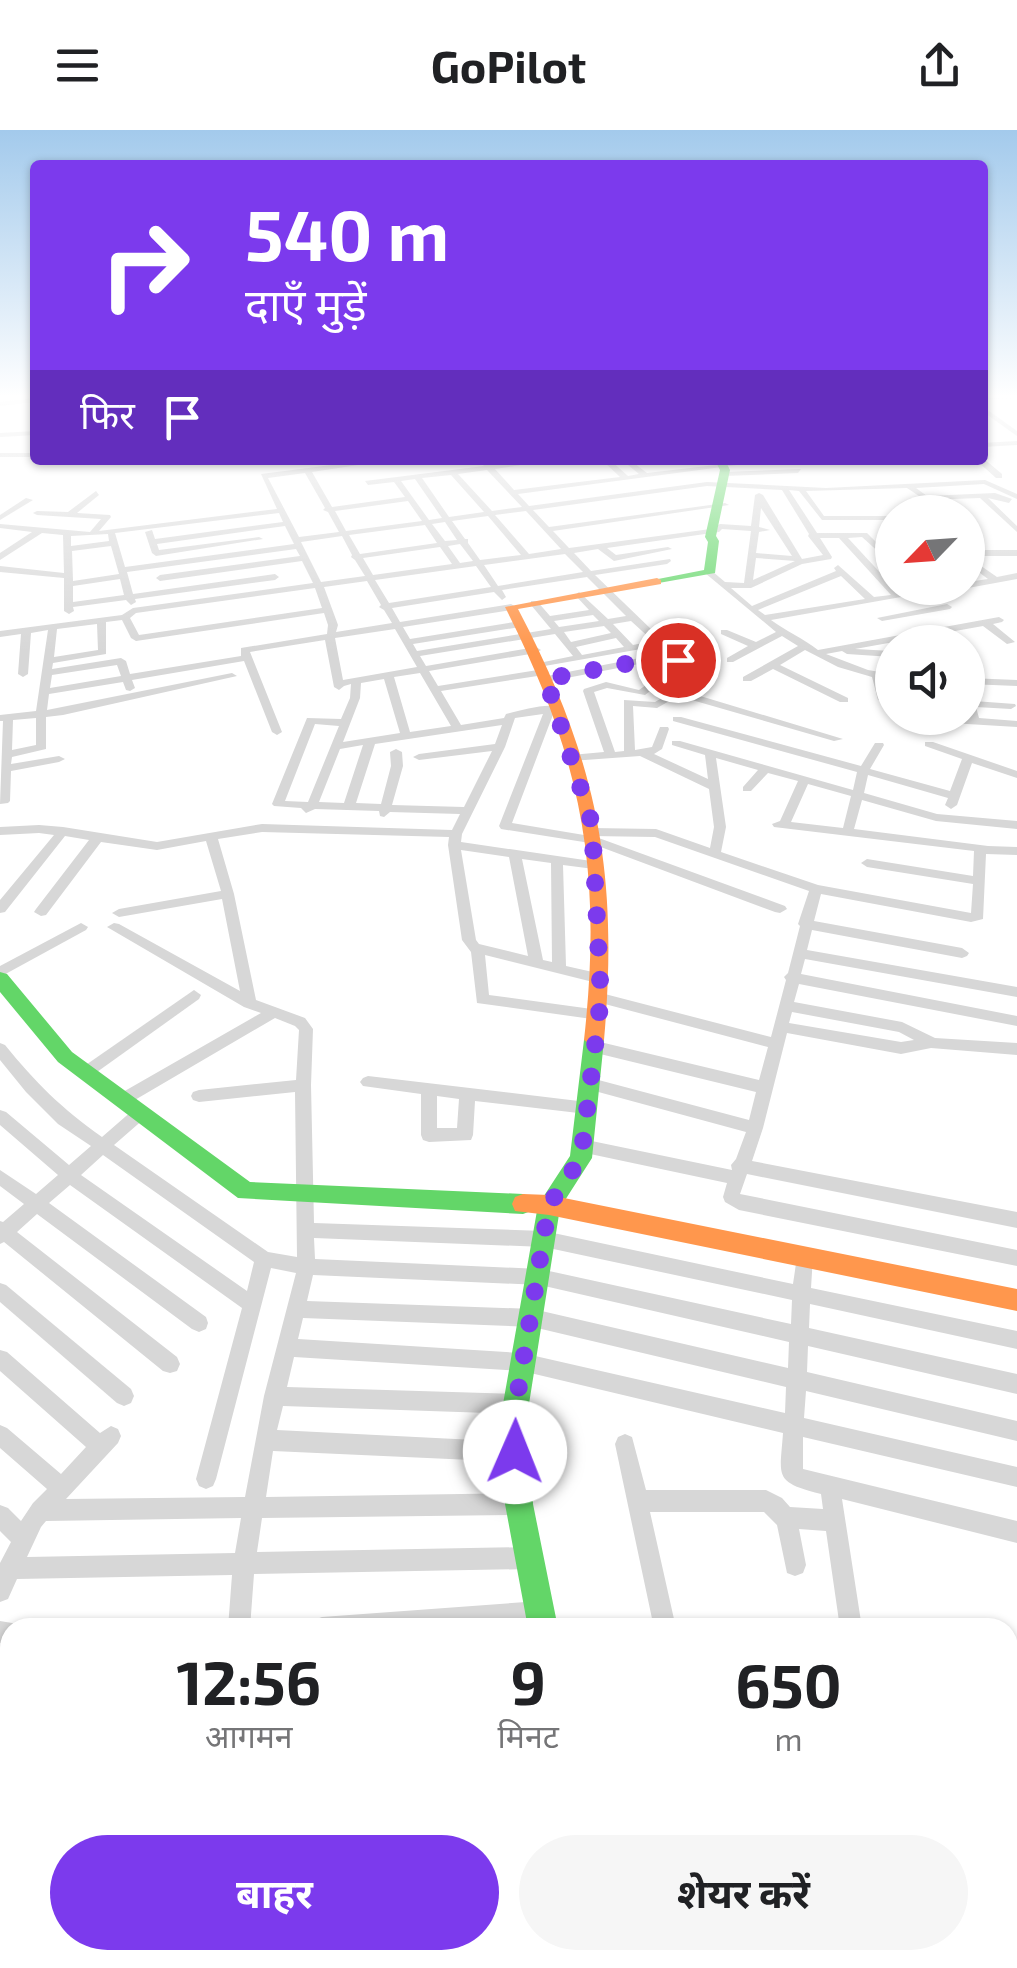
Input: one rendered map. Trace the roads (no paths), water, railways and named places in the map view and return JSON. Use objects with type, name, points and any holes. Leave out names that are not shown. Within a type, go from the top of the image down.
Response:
[{"type":"street","points":[[266,481],[307,558],[328,610],[340,685],[530,643]]},
{"type":"street","points":[[312,481],[458,729]]},
{"type":"street","points":[[368,483],[389,481]]},
{"type":"street","points":[[397,481],[458,566]]},
{"type":"street","points":[[419,481],[481,563],[530,643],[571,758],[592,836],[600,998],[596,1046],[581,1158],[549,1205],[516,1404],[519,1504],[541,1618]]},
{"type":"street","points":[[461,481],[527,556]]},
{"type":"street","points":[[503,481],[674,661]]},
{"type":"street","points":[[536,481],[528,482],[552,505]]},
{"type":"street","points":[[514,492],[603,481]]},
{"type":"street","points":[[610,481],[625,494]]},
{"type":"street","points":[[672,481],[680,487]]},
{"type":"street","points":[[687,481],[721,491],[756,529],[784,534]]},
{"type":"street","points":[[549,529],[634,517],[760,481]]},
{"type":"street","points":[[126,583],[156,566],[265,551],[340,534],[680,487],[721,491],[759,486],[852,490],[985,482],[1017,501]]},
{"type":"street","points":[[748,586],[759,486]]},
{"type":"street","points":[[909,486],[921,495]]},
{"type":"street","points":[[784,488],[828,558],[872,600]]},
{"type":"street","points":[[802,489],[822,518],[875,518]]},
{"type":"street","points":[[852,490],[860,497]]},
{"type":"street","points":[[0,634],[168,606],[670,535],[721,491]]},
{"type":"street","points":[[716,579],[721,491]]},
{"type":"street","points":[[70,514],[96,493]]},
{"type":"street","points":[[610,496],[634,517]]},
{"type":"street","points":[[985,496],[1017,501]]},
{"type":"street","points":[[0,507],[15,497]]},
{"type":"street","points":[[327,510],[409,498]]},
{"type":"street","points":[[759,498],[799,560]]},
{"type":"street","points":[[0,518],[30,500]]},
{"type":"street","points":[[985,500],[1017,530]]},
{"type":"street","points":[[570,502],[593,523]]},
{"type":"street","points":[[0,507],[13,510]]},
{"type":"street","points":[[66,549],[148,528],[280,511]]},
{"type":"street","points":[[37,513],[106,517],[92,534]]},
{"type":"street","points":[[772,518],[799,517]]},
{"type":"street","points":[[608,521],[630,542]]},
{"type":"street","points":[[151,542],[286,524]]},
{"type":"street","points":[[0,526],[113,538]]},
{"type":"street","points":[[0,540],[17,528]]},
{"type":"street","points":[[148,528],[158,553],[260,539]]},
{"type":"street","points":[[253,528],[265,551]]},
{"type":"street","points":[[0,557],[39,531]]},
{"type":"street","points":[[781,557],[784,534]]},
{"type":"street","points":[[67,535],[70,625]]},
{"type":"street","points":[[664,571],[670,535]]},
{"type":"street","points":[[841,535],[875,570]]},
{"type":"street","points":[[812,536],[866,535],[875,544]]},
{"type":"street","points":[[113,538],[136,638],[328,610]]},
{"type":"street","points":[[356,557],[465,542]]},
{"type":"street","points":[[599,546],[614,558],[668,549]]},
{"type":"street","points":[[985,556],[1017,553]]},
{"type":"street","points":[[753,555],[799,560],[828,558]]},
{"type":"street","points":[[160,578],[307,558]]},
{"type":"street","points":[[384,608],[591,574],[664,571],[748,586],[799,560]]},
{"type":"street","points":[[269,563],[292,615]]},
{"type":"street","points":[[156,566],[165,592]]},
{"type":"street","points":[[0,569],[68,590],[126,583],[165,592],[275,576]]},
{"type":"street","points":[[530,643],[541,611],[664,571]]},
{"type":"street","points":[[752,609],[842,572]]},
{"type":"street","points":[[985,572],[994,580]]},
{"type":"street","points":[[985,581],[1017,576]]},
{"type":"street","points":[[716,579],[764,618],[807,645],[875,675]]},
{"type":"street","points":[[579,596],[631,648]]},
{"type":"street","points":[[764,618],[875,599]]},
{"type":"street","points":[[919,605],[944,625]]},
{"type":"street","points":[[168,606],[175,632]]},
{"type":"street","points":[[882,618],[948,607]]},
{"type":"street","points":[[541,611],[595,612]]},
{"type":"street","points":[[541,611],[580,658]]},
{"type":"street","points":[[436,689],[558,632],[633,618]]},
{"type":"street","points":[[51,666],[103,652],[101,620]]},
{"type":"street","points":[[976,625],[999,620]]},
{"type":"street","points":[[277,732],[246,658],[246,649],[396,623],[530,643],[580,658],[658,643]]},
{"type":"street","points":[[986,623],[1010,642]]},
{"type":"street","points":[[5,762],[42,748],[41,716],[48,691],[53,627]]},
{"type":"street","points":[[23,674],[26,631]]},
{"type":"street","points":[[730,660],[784,631]]},
{"type":"street","points":[[724,632],[756,646]]},
{"type":"street","points":[[569,645],[618,636]]},
{"type":"street","points":[[408,642],[530,643],[578,673],[610,754]]},
{"type":"street","points":[[820,652],[875,642]]},
{"type":"street","points":[[416,654],[530,643]]},
{"type":"street","points":[[747,679],[807,645]]},
{"type":"street","points":[[835,649],[875,653]]},
{"type":"street","points":[[175,652],[184,686]]},
{"type":"street","points":[[48,691],[246,658]]},
{"type":"street","points":[[51,666],[120,661],[133,697]]},
{"type":"street","points":[[578,673],[674,661]]},
{"type":"street","points":[[628,702],[674,661]]},
{"type":"street","points":[[773,664],[844,700]]},
{"type":"street","points":[[388,675],[406,736]]},
{"type":"street","points":[[4,801],[4,718],[41,716],[232,676]]},
{"type":"street","points":[[294,829],[304,810],[312,806],[356,694],[356,680]]},
{"type":"street","points":[[985,682],[1017,684]]},
{"type":"street","points":[[588,691],[606,685],[641,693]]},
{"type":"street","points":[[628,702],[657,705],[677,692],[838,739]]},
{"type":"street","points":[[628,702],[630,752]]},
{"type":"street","points":[[985,704],[1011,706]]},
{"type":"street","points":[[554,709],[514,714],[508,721],[500,747],[455,839],[469,940],[478,950],[559,970],[600,998]]},
{"type":"street","points":[[554,709],[505,826],[592,836],[648,832],[816,888],[971,918],[978,916],[978,855],[983,848]]},
{"type":"street","points":[[345,723],[311,720],[278,804],[466,811]]},
{"type":"street","points":[[677,720],[952,795]]},
{"type":"street","points":[[336,746],[508,721]]},
{"type":"street","points":[[985,722],[1017,724]]},
{"type":"street","points":[[645,754],[657,750],[664,728]]},
{"type":"street","points":[[348,807],[370,742]]},
{"type":"street","points":[[676,743],[856,797],[950,819],[1017,825]]},
{"type":"street","points":[[929,744],[1017,775]]},
{"type":"street","points":[[848,831],[863,772],[879,745]]},
{"type":"street","points":[[418,757],[500,747]]},
{"type":"street","points":[[380,832],[396,752]]},
{"type":"street","points":[[710,753],[720,827],[716,853]]},
{"type":"street","points":[[571,758],[645,754],[714,787]]},
{"type":"street","points":[[950,819],[952,795],[968,758]]},
{"type":"street","points":[[5,762],[59,759]]},
{"type":"street","points":[[747,789],[764,769]]},
{"type":"street","points":[[804,781],[781,824],[1017,851]]},
{"type":"street","points":[[0,831],[63,832],[157,846],[252,828],[380,832],[455,839],[516,854],[594,865]]},
{"type":"street","points":[[0,909],[63,832]]},
{"type":"street","points":[[592,836],[780,909]]},
{"type":"street","points":[[41,912],[97,838]]},
{"type":"street","points":[[211,838],[228,894],[249,1003]]},
{"type":"street","points":[[516,854],[538,964]]},
{"type":"street","points":[[558,860],[559,970]]},
{"type":"street","points":[[868,863],[978,881]]},
{"type":"street","points":[[816,888],[755,1128],[730,1194],[739,1203],[1017,1258]]},
{"type":"street","points":[[228,894],[116,920],[249,1003],[306,1029],[302,1085],[306,1267],[265,1440],[244,1564],[240,1618]]},
{"type":"street","points":[[805,924],[962,953]]},
{"type":"street","points":[[81,928],[0,976],[64,1057],[236,1187],[304,1196],[549,1205],[1017,1300]]},
{"type":"street","points":[[478,950],[478,994],[482,999],[600,998],[780,1035],[901,1048],[930,1043],[1017,1049]]},
{"type":"street","points":[[798,952],[1017,992]]},
{"type":"street","points":[[791,978],[1017,1021]]},
{"type":"street","points":[[85,1073],[194,995]]},
{"type":"street","points":[[787,1006],[902,1027],[930,1043]]},
{"type":"street","points":[[122,1100],[274,1012]]},
{"type":"street","points":[[596,1046],[766,1088]]},
{"type":"street","points":[[0,1049],[45,1103],[101,1147],[264,1259],[306,1267],[540,1277],[1017,1384]]},
{"type":"street","points":[[368,1082],[587,1108]]},
{"type":"street","points":[[590,1084],[755,1128]]},
{"type":"street","points":[[199,1096],[302,1085]]},
{"type":"street","points":[[429,1089],[429,1136],[465,1136],[466,1094]]},
{"type":"street","points":[[139,1114],[1,1233],[170,1364]]},
{"type":"street","points":[[0,1116],[69,1175],[249,1304]]},
{"type":"street","points":[[582,1146],[1017,1220]]},
{"type":"street","points":[[0,1177],[199,1323]]},
{"type":"street","points":[[308,1230],[544,1240],[1017,1340]]},
{"type":"street","points":[[804,1256],[791,1473],[830,1487],[1017,1532]]},
{"type":"street","points":[[206,1479],[249,1304],[264,1259]]},
{"type":"street","points":[[0,1291],[124,1396]]},
{"type":"street","points":[[295,1309],[532,1318],[1017,1431]]},
{"type":"street","points":[[286,1347],[522,1362],[1017,1477]]},
{"type":"street","points":[[0,1359],[106,1442],[40,1510],[22,1536],[3,1582],[244,1564],[530,1558]]},
{"type":"street","points":[[274,1396],[516,1404]]},
{"type":"street","points":[[0,1434],[62,1490]]},
{"type":"street","points":[[265,1440],[515,1452]]},
{"type":"street","points":[[625,1444],[663,1618]]},
{"type":"street","points":[[830,1487],[850,1618]]},
{"type":"street","points":[[638,1501],[766,1501],[786,1517],[835,1521]]},
{"type":"street","points":[[40,1510],[257,1504],[519,1504]]},
{"type":"street","points":[[0,1516],[22,1536]]},
{"type":"street","points":[[786,1517],[794,1564]]}]
